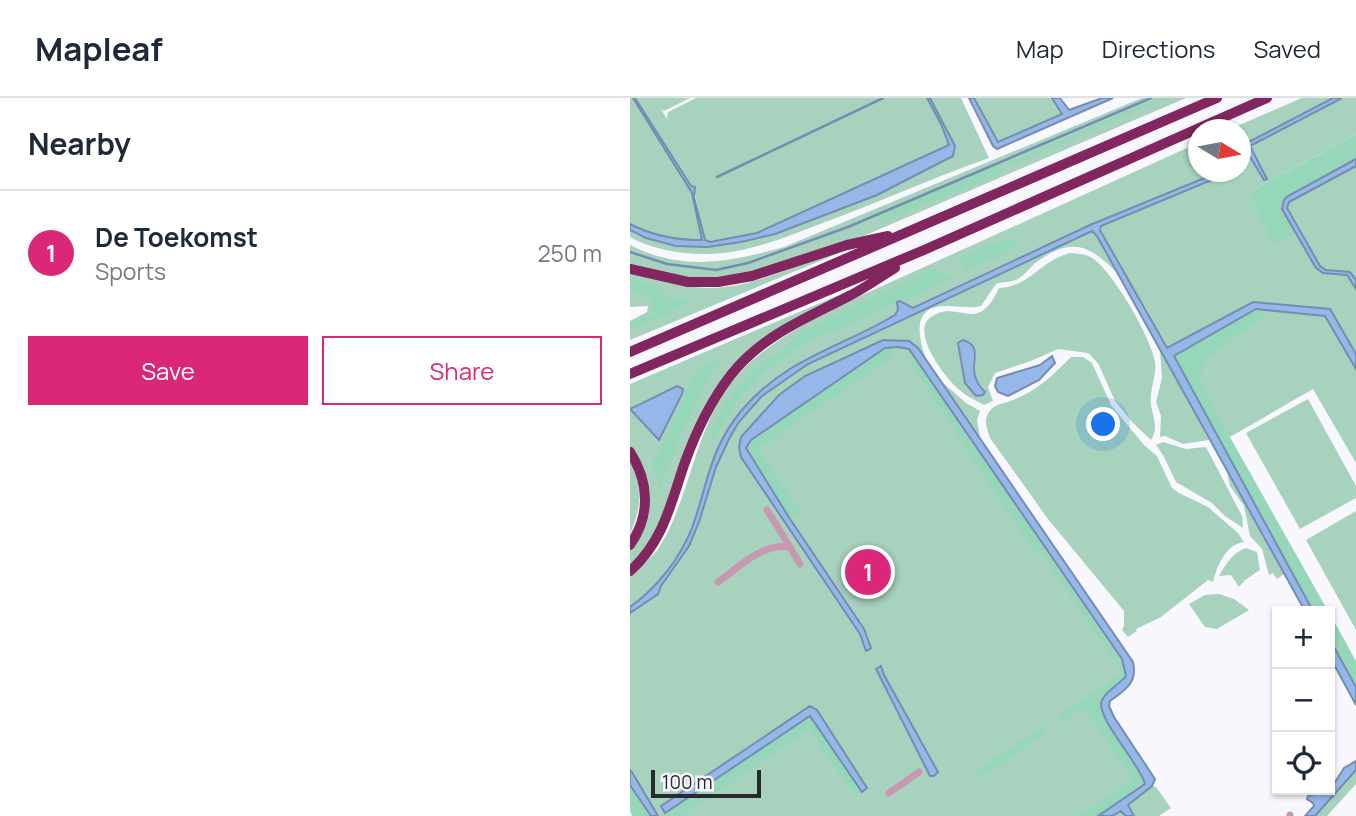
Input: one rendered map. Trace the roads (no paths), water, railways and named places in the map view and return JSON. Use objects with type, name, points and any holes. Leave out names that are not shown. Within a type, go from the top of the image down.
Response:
[{"type":"highway","points":[[630,352],[1217,98]]},
{"type":"highway","points":[[630,374],[924,250],[1267,98]]},
{"type":"highway","points":[[630,269],[688,282],[718,282],[752,276],[847,245],[912,231]]},
{"type":"highway","points":[[630,570],[648,552],[663,527],[703,419],[745,359],[774,334],[852,295],[924,250]]},
{"type":"highway","points":[[630,452],[642,475],[646,503],[643,518],[630,545]]},
{"type":"lane","points":[[767,510],[800,564]]},
{"type":"lane","points":[[718,582],[766,550],[778,545],[790,547]]},
{"type":"lane","points":[[889,793],[919,772]]},
{"type":"water","points":[[633,98],[691,186],[695,187],[694,197],[705,240],[710,242],[757,233],[949,145],[927,98],[930,98],[955,146],[953,156],[877,195],[775,234],[707,247],[676,246],[646,238],[630,230],[630,224],[665,236],[702,240],[692,193]]},
{"type":"water","points":[[969,98],[974,98],[998,142],[1062,114],[1052,98],[1060,98],[1069,110],[1102,98],[1113,98],[997,149]]},
{"type":"water","points":[[1333,98],[1342,98],[1251,145],[1251,141]]},
{"type":"water","points":[[1251,148],[1267,179],[1264,180],[1251,159]]},
{"type":"water","points":[[1356,159],[1356,166],[1289,202],[1287,208],[1320,266],[1326,270],[1350,272],[1356,280],[1356,289],[1347,275],[1323,273],[1316,268],[1282,209],[1288,196]]},
{"type":"water","points":[[1195,182],[1207,182],[1101,226],[1100,230],[1167,348],[1253,302],[1330,309],[1356,354],[1356,369],[1325,316],[1256,309],[1174,356],[1310,606],[1302,606],[1092,231],[808,364],[762,396],[738,423],[729,439],[716,467],[689,546],[658,594],[630,613],[630,607],[667,572],[681,550],[692,528],[716,453],[731,424],[759,392],[814,355],[895,315],[898,310],[897,302],[913,308],[1090,225]]},
{"type":"water","points":[[883,340],[909,341],[918,348],[1133,662],[1132,681],[1110,701],[1109,706],[1155,779],[1152,786],[1128,805],[1134,816],[1126,816],[1121,811],[1112,816],[1098,816],[1145,784],[1111,729],[1101,707],[1104,696],[1126,676],[1122,659],[909,349],[885,348],[751,440],[746,448],[864,629],[871,648],[866,651],[860,634],[741,457],[741,437],[779,395],[805,376]]},
{"type":"water","points":[[963,340],[975,350],[974,371],[985,392],[983,395],[976,396],[965,383],[958,343]]},
{"type":"water","points":[[1052,356],[1055,363],[1039,380],[1008,396],[998,392],[995,386],[997,378],[1040,365]]},
{"type":"water","points":[[677,386],[683,389],[682,394],[659,440],[630,409]]},
{"type":"water","points":[[1335,649],[1356,687],[1356,705],[1335,666]]},
{"type":"water","points":[[881,666],[938,772],[934,776],[930,776],[876,669]]},
{"type":"water","points":[[810,706],[817,710],[867,788],[862,792],[810,716],[665,813],[661,806]]},
{"type":"water","points":[[1356,761],[1356,770],[1335,794],[1335,782],[1344,768]]},
{"type":"water","points":[[630,770],[658,816],[651,816],[630,785]]},
{"type":"water","points":[[1334,795],[1315,816],[1305,816],[1314,806],[1307,799],[1308,796]]},
{"type":"waterway","points":[[717,177],[883,98]]},
{"type":"waterway","points":[[630,252],[667,264],[716,270],[748,263],[848,227],[1151,98]]},
{"type":"place","name":"De Toekomst","points":[[868,572]]}]
